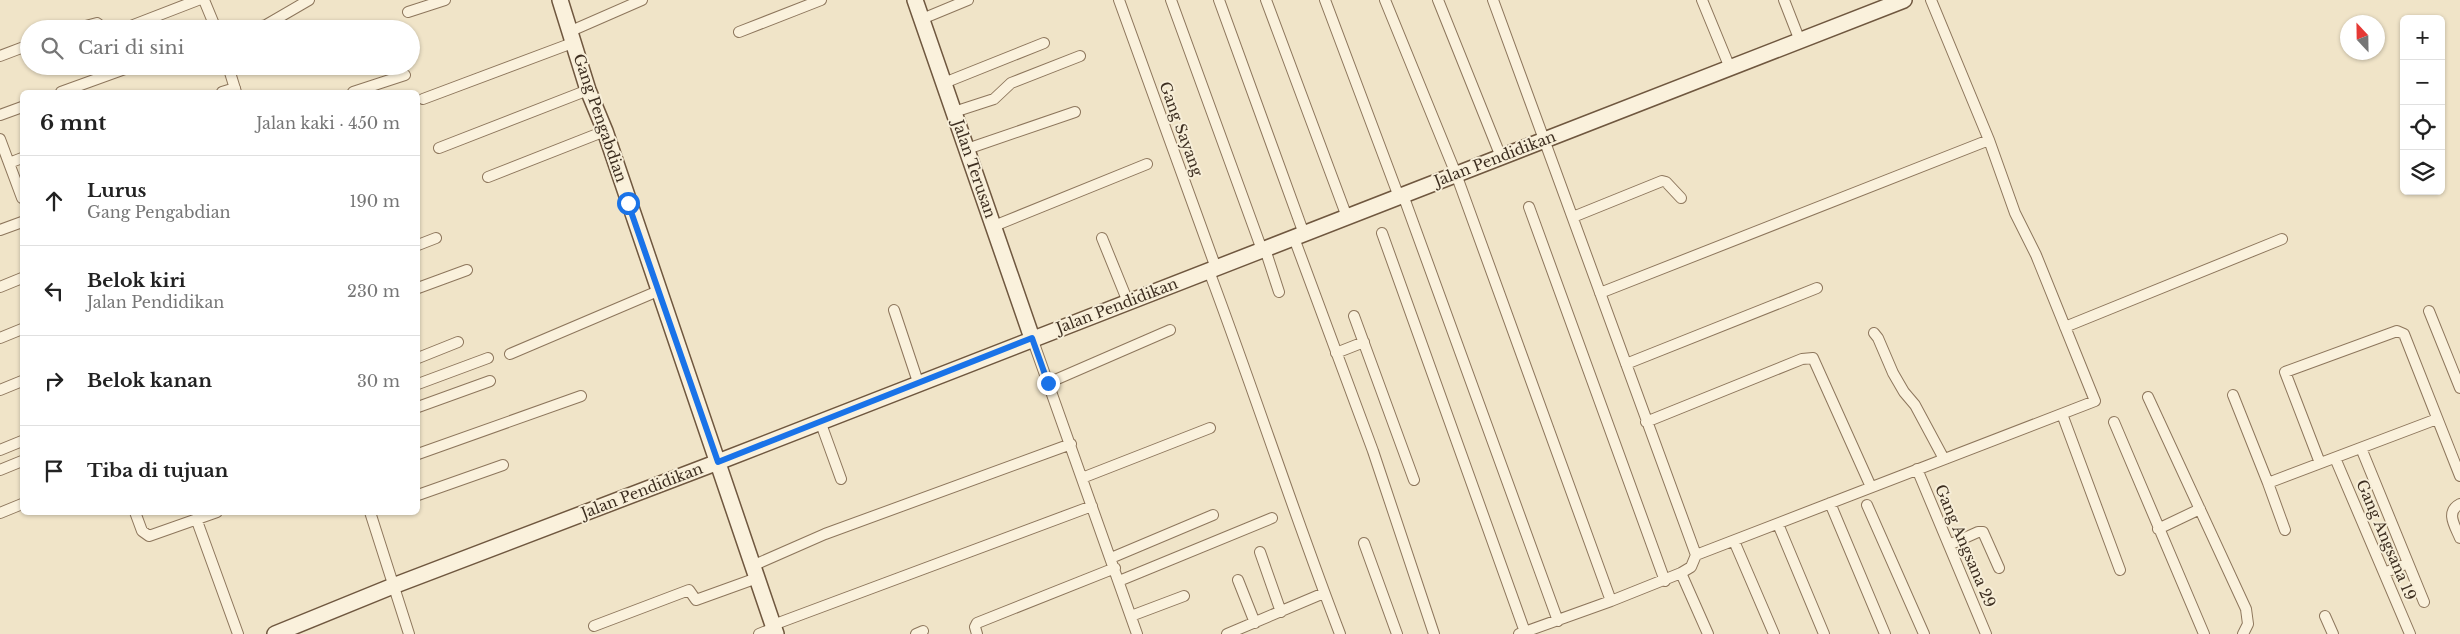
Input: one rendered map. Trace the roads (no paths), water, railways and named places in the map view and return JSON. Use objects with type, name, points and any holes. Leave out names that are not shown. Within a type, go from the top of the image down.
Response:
[{"type":"main road","name":"Gang Pengabdian","points":[[560,0],[588,90],[605,131],[657,288],[775,629]]},
{"type":"main road","name":"Jalan Terusan","points":[[915,0],[1032,338]]},
{"type":"main road","name":"Jalan Pendidikan","points":[[275,634],[394,586],[718,462],[918,382],[1264,250],[1904,0]]},
{"type":"street","points":[[146,20],[198,0]]},
{"type":"street","points":[[204,0],[212,20]]},
{"type":"street","points":[[275,20],[309,0]]},
{"type":"street","points":[[408,12],[446,0]]},
{"type":"street","points":[[423,99],[573,37],[642,0]]},
{"type":"street","points":[[739,32],[821,0]]},
{"type":"street","points":[[922,19],[968,0]]},
{"type":"street","name":"Gang Sayang","points":[[1119,0],[1324,593],[1340,634]]},
{"type":"street","points":[[1171,0],[1279,292]]},
{"type":"street","points":[[1219,0],[1299,236],[1336,353],[1373,451],[1434,634]]},
{"type":"street","points":[[1266,0],[1347,217]]},
{"type":"street","points":[[1325,0],[1401,196],[1558,621]]},
{"type":"street","points":[[1386,0],[1456,174],[1611,602]]},
{"type":"street","points":[[1438,0],[1501,157]]},
{"type":"street","points":[[1382,234],[1522,633],[1611,602],[1665,581],[1692,567],[1696,555],[1492,0]]},
{"type":"street","points":[[1702,0],[1730,68]]},
{"type":"street","points":[[1784,0],[1800,41]]},
{"type":"street","points":[[1696,555],[2094,401],[2036,255],[2015,213],[1989,140],[1931,0]]},
{"type":"street","points":[[944,83],[1044,43]]},
{"type":"street","points":[[0,56],[20,48]]},
{"type":"street","points":[[954,112],[994,99],[1011,82],[1080,56]]},
{"type":"street","points":[[67,90],[108,75]]},
{"type":"street","points":[[231,75],[235,90]]},
{"type":"street","points":[[359,90],[404,75]]},
{"type":"street","points":[[438,148],[588,90]]},
{"type":"street","points":[[0,115],[20,108]]},
{"type":"street","points":[[967,149],[1075,112]]},
{"type":"street","points":[[488,177],[605,131]]},
{"type":"street","points":[[0,139],[20,193]]},
{"type":"street","points":[[1600,293],[1989,140]]},
{"type":"street","points":[[9,163],[20,159]]},
{"type":"street","points":[[994,226],[1147,164]]},
{"type":"street","points":[[1573,217],[1662,181],[1666,182],[1681,198]]},
{"type":"street","points":[[1529,207],[1665,581]]},
{"type":"street","points":[[0,230],[20,223]]},
{"type":"street","points":[[420,244],[436,238]]},
{"type":"street","points":[[1102,238],[1128,302]]},
{"type":"street","points":[[2065,327],[2282,239]]},
{"type":"street","points":[[420,287],[467,270]]},
{"type":"street","points":[[0,287],[20,279]]},
{"type":"street","points":[[510,354],[628,304],[632,297],[657,288]]},
{"type":"street","points":[[1626,364],[1817,288]]},
{"type":"street","points":[[894,310],[918,382]]},
{"type":"street","points":[[2429,311],[2460,388]]},
{"type":"street","points":[[1354,316],[1414,480]]},
{"type":"street","points":[[0,338],[20,330]]},
{"type":"street","points":[[1048,383],[1170,330]]},
{"type":"street","points":[[2320,463],[2285,372],[2391,332],[2401,332],[2460,476]]},
{"type":"street","points":[[1874,333],[1893,373],[1904,392],[1915,405],[1944,459]]},
{"type":"street","points":[[1032,338],[1120,582],[1135,633]]},
{"type":"street","points":[[420,357],[458,342]]},
{"type":"street","points":[[1336,353],[1364,342]]},
{"type":"street","points":[[420,383],[488,358]]},
{"type":"street","points":[[1646,422],[1802,360],[1813,358],[1871,488]]},
{"type":"street","points":[[420,406],[490,381]]},
{"type":"street","points":[[0,390],[20,382]]},
{"type":"street","points":[[2232,394],[2285,530]]},
{"type":"street","points":[[420,453],[580,396]]},
{"type":"street","points":[[2148,397],[2246,609],[2248,624],[2243,634]]},
{"type":"street","points":[[2062,414],[2120,570]]},
{"type":"street","points":[[2268,483],[2437,419]]},
{"type":"street","points":[[820,421],[841,479]]},
{"type":"street","points":[[2114,422],[2204,634]]},
{"type":"street","points":[[1082,478],[1210,428]]},
{"type":"street","points":[[0,450],[20,441]]},
{"type":"street","points":[[594,626],[689,590],[696,600],[825,534],[1071,444]]},
{"type":"street","points":[[2361,448],[2424,602]]},
{"type":"street","name":"Gang Angsana 19","points":[[2335,458],[2410,634]]},
{"type":"street","points":[[0,470],[20,462]]},
{"type":"street","points":[[420,494],[503,465]]},
{"type":"street","name":"Gang Angsana 29","points":[[1917,470],[1986,634]]},
{"type":"street","points":[[1830,503],[1886,634]]},
{"type":"street","points":[[2460,504],[2453,509],[2451,514],[2460,538]]},
{"type":"street","points":[[0,513],[20,505]]},
{"type":"street","points":[[1867,505],[1924,634]]},
{"type":"street","points":[[759,634],[1092,506]]},
{"type":"street","points":[[2158,529],[2200,509]]},
{"type":"street","points":[[136,515],[142,531],[149,536],[210,515]]},
{"type":"street","points":[[371,515],[409,634]]},
{"type":"street","points":[[978,634],[975,627],[977,623],[1113,563],[1213,515]]},
{"type":"street","points":[[1120,582],[1272,518]]},
{"type":"street","points":[[196,521],[238,634]]},
{"type":"street","points":[[1778,524],[1824,634]]},
{"type":"street","points":[[1949,544],[1978,532],[1983,532],[1999,568]]},
{"type":"street","points":[[1734,541],[1774,634]]},
{"type":"street","points":[[1364,544],[1398,634]]},
{"type":"street","points":[[1260,552],[1281,612]]},
{"type":"street","points":[[2384,572],[2408,563]]},
{"type":"street","points":[[1681,573],[1708,634]]},
{"type":"street","points":[[1238,580],[1255,623]]},
{"type":"street","points":[[1227,634],[1324,593]]},
{"type":"street","points":[[1131,616],[1184,596]]},
{"type":"street","points":[[2325,616],[2333,634]]}]
